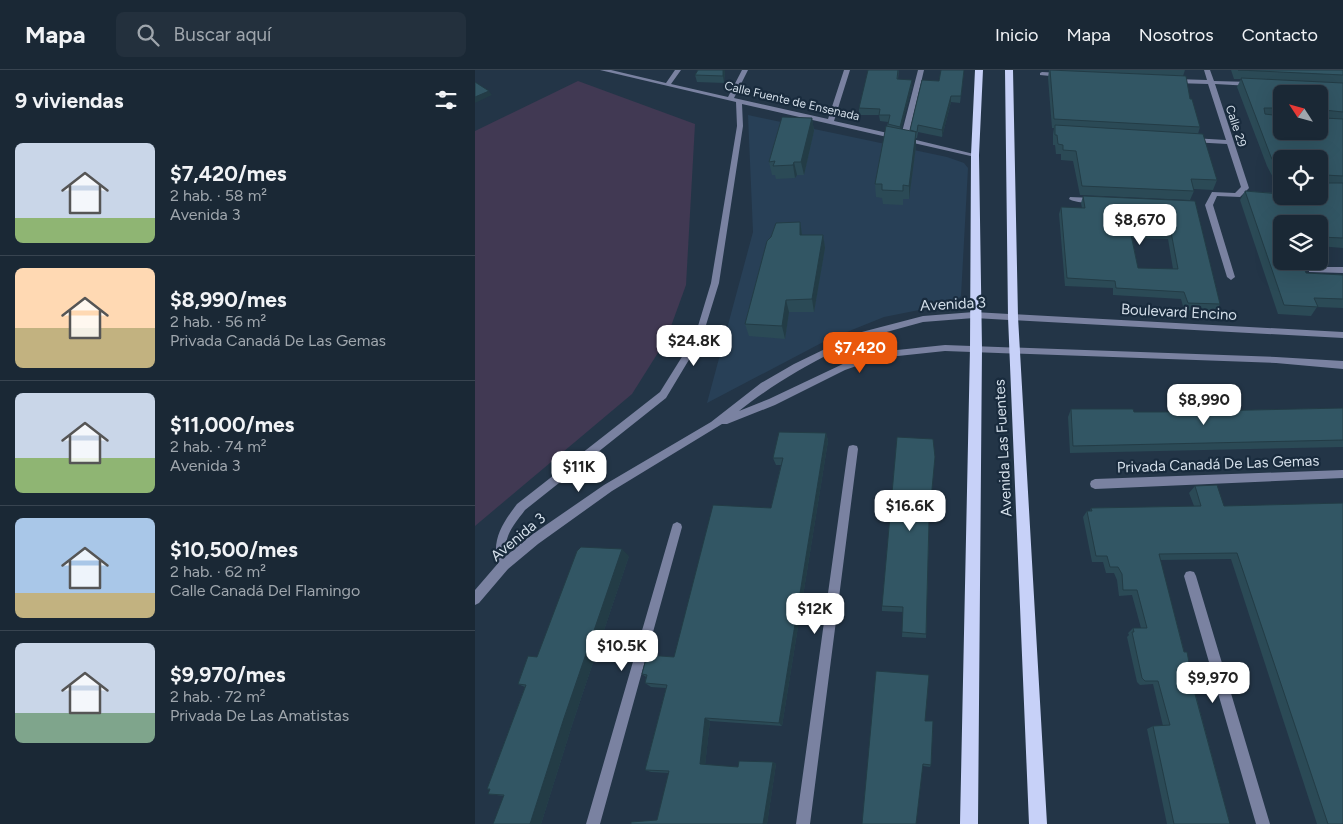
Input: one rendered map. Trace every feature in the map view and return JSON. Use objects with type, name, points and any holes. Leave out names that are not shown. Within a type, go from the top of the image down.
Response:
[{"type":"main road","name":"Avenida Las Fuentes","points":[[969,824],[976,348],[975,155],[979,70]]},
{"type":"main road","name":"Avenida Las Fuentes","points":[[1009,70],[1014,350],[1038,824]]},
{"type":"street","name":"Calle Fuente de Ensenada","points":[[603,70],[975,155]]},
{"type":"street","points":[[668,84],[678,70]]},
{"type":"street","points":[[504,565],[499,550],[503,530],[521,507],[663,394],[699,336],[715,283],[740,126],[734,100],[745,70]]},
{"type":"street","points":[[831,122],[847,70]]},
{"type":"street","points":[[904,139],[921,70]]},
{"type":"street","name":"Calle 29","points":[[1207,70],[1245,188],[1237,195],[1215,194],[1209,205]]},
{"type":"street","points":[[1042,74],[1071,76]]},
{"type":"street","points":[[1170,80],[1257,84]]},
{"type":"street","points":[[1181,139],[1229,142]]},
{"type":"street","points":[[1073,199],[1102,200]]},
{"type":"street","points":[[1199,205],[1209,205],[1231,277]]},
{"type":"street","points":[[1328,270],[1343,270]]},
{"type":"street","name":"Avenida 3","points":[[475,599],[504,565],[534,540],[608,488],[714,425],[764,386],[797,366],[858,336],[923,319],[975,315],[1013,317]]},
{"type":"street","name":"Boulevard Encino","points":[[1013,317],[1343,335]]},
{"type":"street","points":[[839,346],[851,364]]},
{"type":"street","name":"Avenida 3","points":[[714,425],[773,402],[851,364],[878,355],[945,348],[1014,350]]},
{"type":"street","points":[[1014,350],[1266,359],[1343,365]]},
{"type":"street","points":[[803,824],[853,449]]},
{"type":"street","name":"Privada Canadá De Las Gemas","points":[[1095,484],[1343,474]]},
{"type":"street","points":[[593,824],[677,528]]},
{"type":"street","points":[[1190,576],[1263,824]]},
{"type":"shaded area","points":[[578,81],[695,124],[686,285],[666,340],[632,394],[475,526],[475,131]]},
{"type":"shaded area","points":[[748,115],[947,157],[964,163],[968,168],[961,296],[954,303],[884,317],[827,340],[707,403],[753,232]]},
{"type":"building","points":[[698,70],[723,70],[723,76],[695,75]]},
{"type":"building","points":[[868,70],[898,70],[897,79],[912,80],[900,127],[888,124],[890,115],[879,115],[880,109],[859,108]]},
{"type":"building","points":[[941,70],[964,70],[961,96],[951,96],[942,130],[918,125],[917,132],[910,130],[922,80],[939,81]]},
{"type":"building","points":[[1050,70],[1186,76],[1190,99],[1192,99],[1200,127],[1054,119]]},
{"type":"building","points":[[1238,70],[1343,70],[1343,75]]},
{"type":"building","points":[[1241,78],[1343,83],[1343,112],[1328,110],[1328,85],[1273,85],[1273,108],[1264,108],[1265,114],[1273,115],[1273,140],[1328,140],[1328,118],[1343,119],[1343,176],[1328,175],[1328,150],[1273,150],[1273,161]]},
{"type":"building","points":[[475,82],[489,91],[475,97]]},
{"type":"building","points":[[782,117],[812,118],[801,162],[794,162],[793,165],[773,166],[775,161],[769,162]]},
{"type":"building","points":[[1055,125],[1203,134],[1217,180],[1191,179],[1194,191],[1082,186],[1076,151],[1063,150],[1063,145],[1058,144],[1057,135],[1055,135]]},
{"type":"building","points":[[886,126],[916,132],[909,186],[903,185],[903,191],[882,190],[882,184],[875,184]]},
{"type":"building","points":[[1328,183],[1343,183],[1343,238],[1328,237],[1328,215],[1273,215],[1273,270],[1305,270],[1306,273],[1343,275],[1343,299],[1314,298],[1318,307],[1284,305],[1245,191],[1273,193],[1273,205],[1328,205]]},
{"type":"building","points":[[1083,196],[1195,201],[1220,304],[1188,303],[1184,292],[1116,288],[1115,281],[1067,278],[1061,207],[1085,208]],"holes":[[[1130,230],[1171,232],[1178,269],[1138,268]]]},
{"type":"building","points":[[800,222],[800,235],[823,235],[812,299],[786,300],[782,326],[745,324],[767,241],[771,237],[776,223]]},
{"type":"building","points":[[1343,408],[1343,440],[1073,446],[1071,409],[1133,409],[1134,412],[1161,412]]},
{"type":"building","points":[[779,432],[826,433],[779,723],[705,718],[700,764],[738,767],[739,761],[773,762],[763,824],[631,824],[631,822],[657,820],[669,771],[645,770],[667,685],[645,683],[647,675],[642,674],[647,655],[674,657],[713,505],[771,508],[783,458],[773,458]]},
{"type":"building","points":[[897,437],[933,439],[935,457],[929,521],[926,634],[902,632],[903,607],[882,606]]},
{"type":"building","points":[[1217,485],[1224,506],[1343,503],[1343,824],[1328,824],[1237,553],[1159,554],[1184,652],[1187,652],[1195,694],[1230,824],[1174,824],[1153,726],[1170,725],[1158,681],[1145,681],[1142,678],[1132,632],[1134,632],[1133,628],[1147,628],[1137,590],[1123,590],[1122,574],[1118,567],[1110,567],[1107,556],[1096,556],[1087,511],[1092,511],[1091,508],[1201,506],[1195,486]]},
{"type":"building","points":[[581,547],[622,549],[530,824],[493,824],[504,795],[488,794],[490,789],[487,789],[526,685],[518,684],[528,656],[537,657],[577,551]]},
{"type":"building","points":[[876,671],[929,675],[925,721],[933,721],[931,765],[923,764],[916,824],[862,824]]}]
